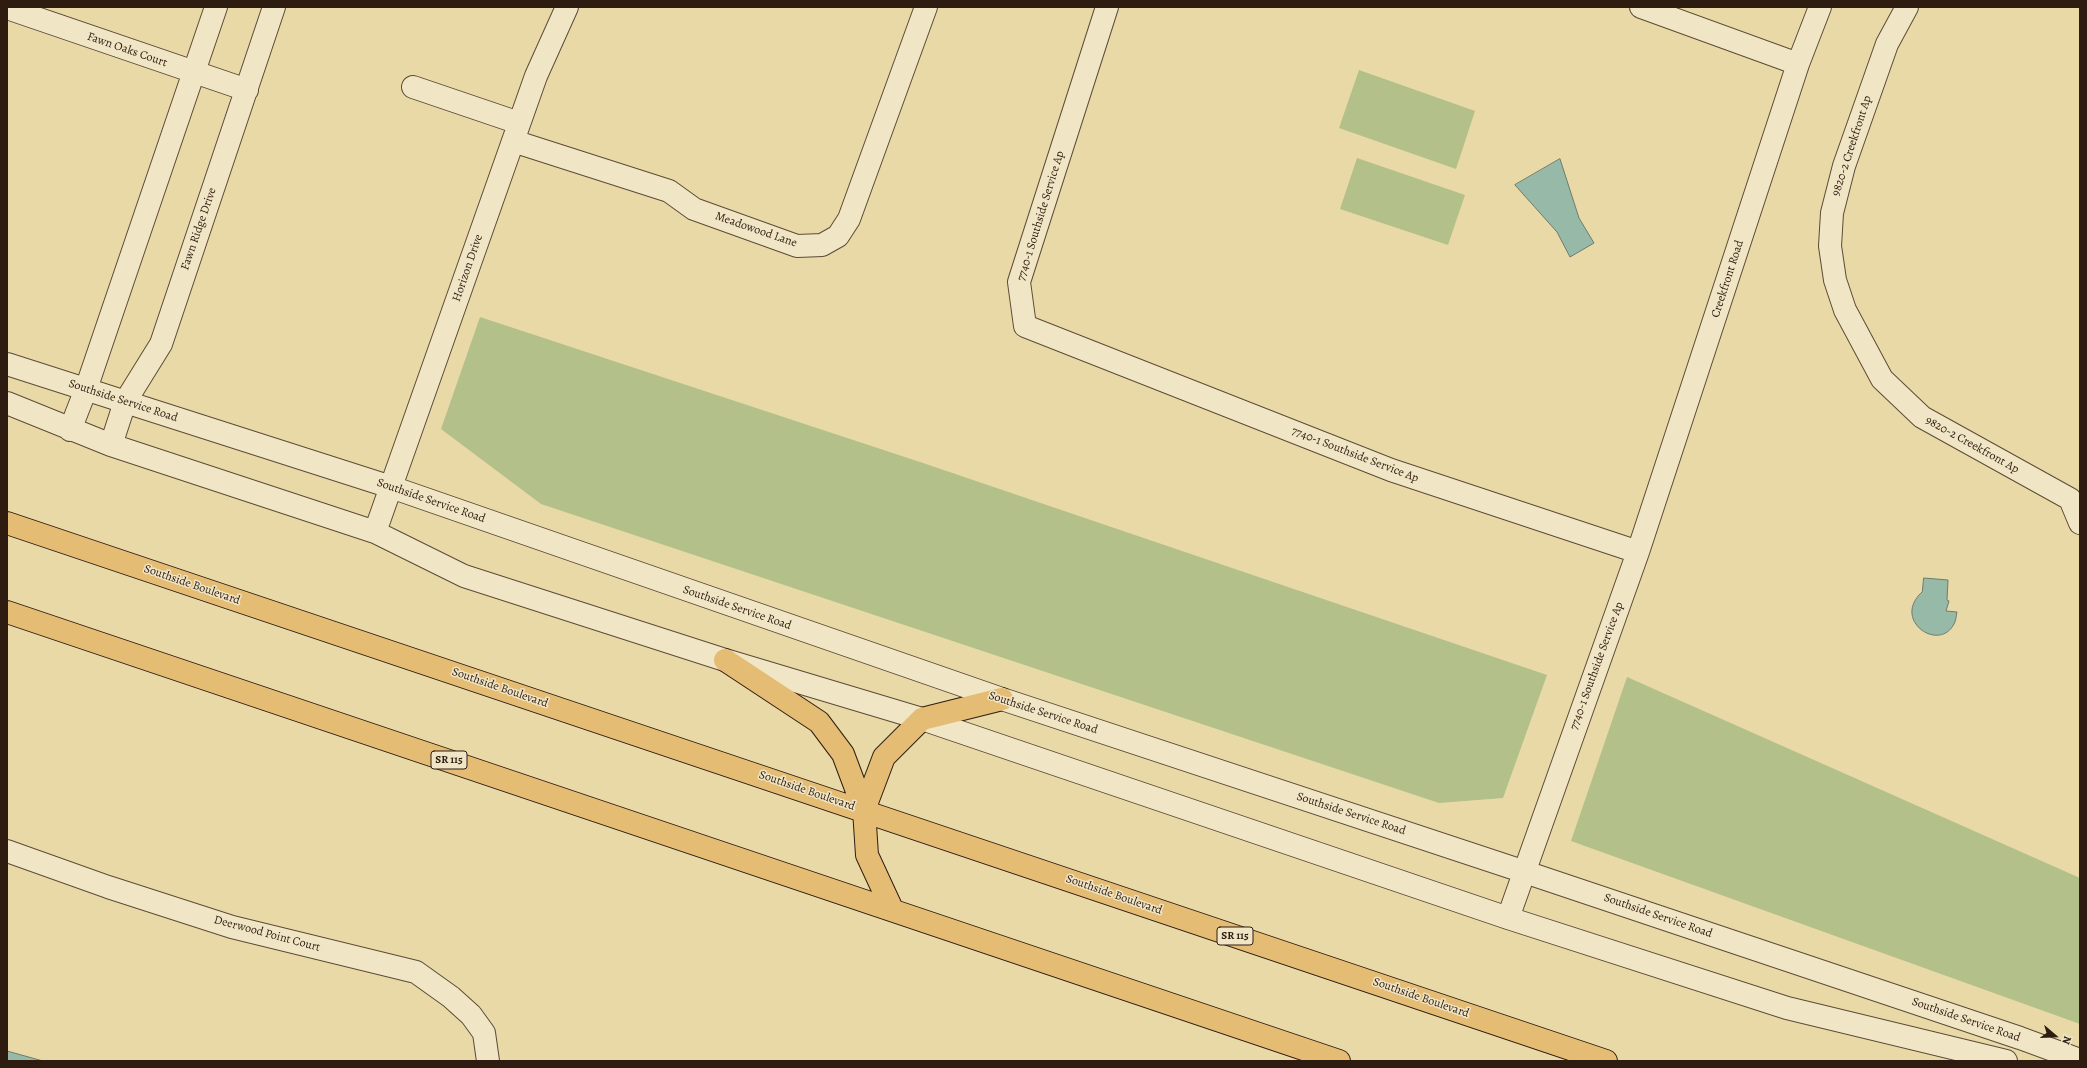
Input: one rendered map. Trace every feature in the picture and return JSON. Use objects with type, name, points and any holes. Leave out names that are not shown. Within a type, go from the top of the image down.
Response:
[{"type":"highway","name":"Southside Boulevard","points":[[7,523],[864,810],[1606,1061]]},
{"type":"highway","name":"SR 115","points":[[7,612],[892,909],[1339,1061]]},
{"type":"highway","points":[[725,660],[818,722],[843,754],[864,810],[867,855],[892,909]]},
{"type":"highway","points":[[864,810],[884,757],[922,719],[1002,699]]},
{"type":"street","points":[[70,430],[86,389],[216,7]]},
{"type":"street","name":"Fawn Ridge Drive","points":[[111,445],[125,402],[161,344],[274,7]]},
{"type":"street","name":"Horizon Drive","points":[[375,532],[536,76],[567,7]]},
{"type":"street","name":"Meadowood Lane","points":[[413,87],[516,132],[669,191],[694,209],[797,246],[822,245],[838,236],[849,219],[926,7]]},
{"type":"street","name":"7740-1 Southside Service Ap","points":[[1107,7],[1019,282],[1025,326],[1391,470],[1638,552],[1508,918]]},
{"type":"street","points":[[1640,7],[1798,64]]},
{"type":"street","name":"Creekfront Road","points":[[1638,552],[1798,64],[1820,7]]},
{"type":"street","name":"9820-2 Creekfront Ap","points":[[1907,7],[1887,44],[1844,166],[1832,213],[1830,246],[1835,280],[1842,302],[1861,343],[1882,379],[1922,417],[2075,494]]},
{"type":"street","name":"Fawn Oaks Court","points":[[7,8],[247,90]]},
{"type":"street","name":"Southside Service Road","points":[[7,364],[391,487],[1002,699],[1525,872],[2020,1038],[2080,1060]]},
{"type":"street","points":[[7,403],[70,430],[111,445],[375,532],[464,576],[725,660],[922,719],[1508,918],[1787,1008],[2006,1061]]},
{"type":"street","points":[[2075,494],[2080,523]]},
{"type":"street","name":"Deerwood Point Court","points":[[7,851],[108,887],[232,927],[416,972],[451,997],[471,1015],[484,1033],[488,1061]]},
{"type":"green space","points":[[1359,70],[1475,111],[1456,169],[1339,128]]},
{"type":"green space","points":[[1357,158],[1465,195],[1448,245],[1340,209]]},
{"type":"green space","points":[[480,317],[923,463],[1547,675],[1503,798],[1439,803],[541,504],[441,429]]},
{"type":"green space","points":[[1627,677],[2080,878],[2080,1024],[1571,841]]},
{"type":"shaded area","points":[[1560,159],[1579,218],[1594,243],[1570,257],[1557,232],[1515,185]]},
{"type":"shaded area","points":[[1924,578],[1948,580],[1947,600],[1949,601],[1946,611],[1957,612],[1954,624],[1947,632],[1938,635],[1929,634],[1921,629],[1915,622],[1912,613],[1914,603],[1922,592]]},
{"type":"shaded area","points":[[7,1051],[43,1061],[7,1061]]}]
